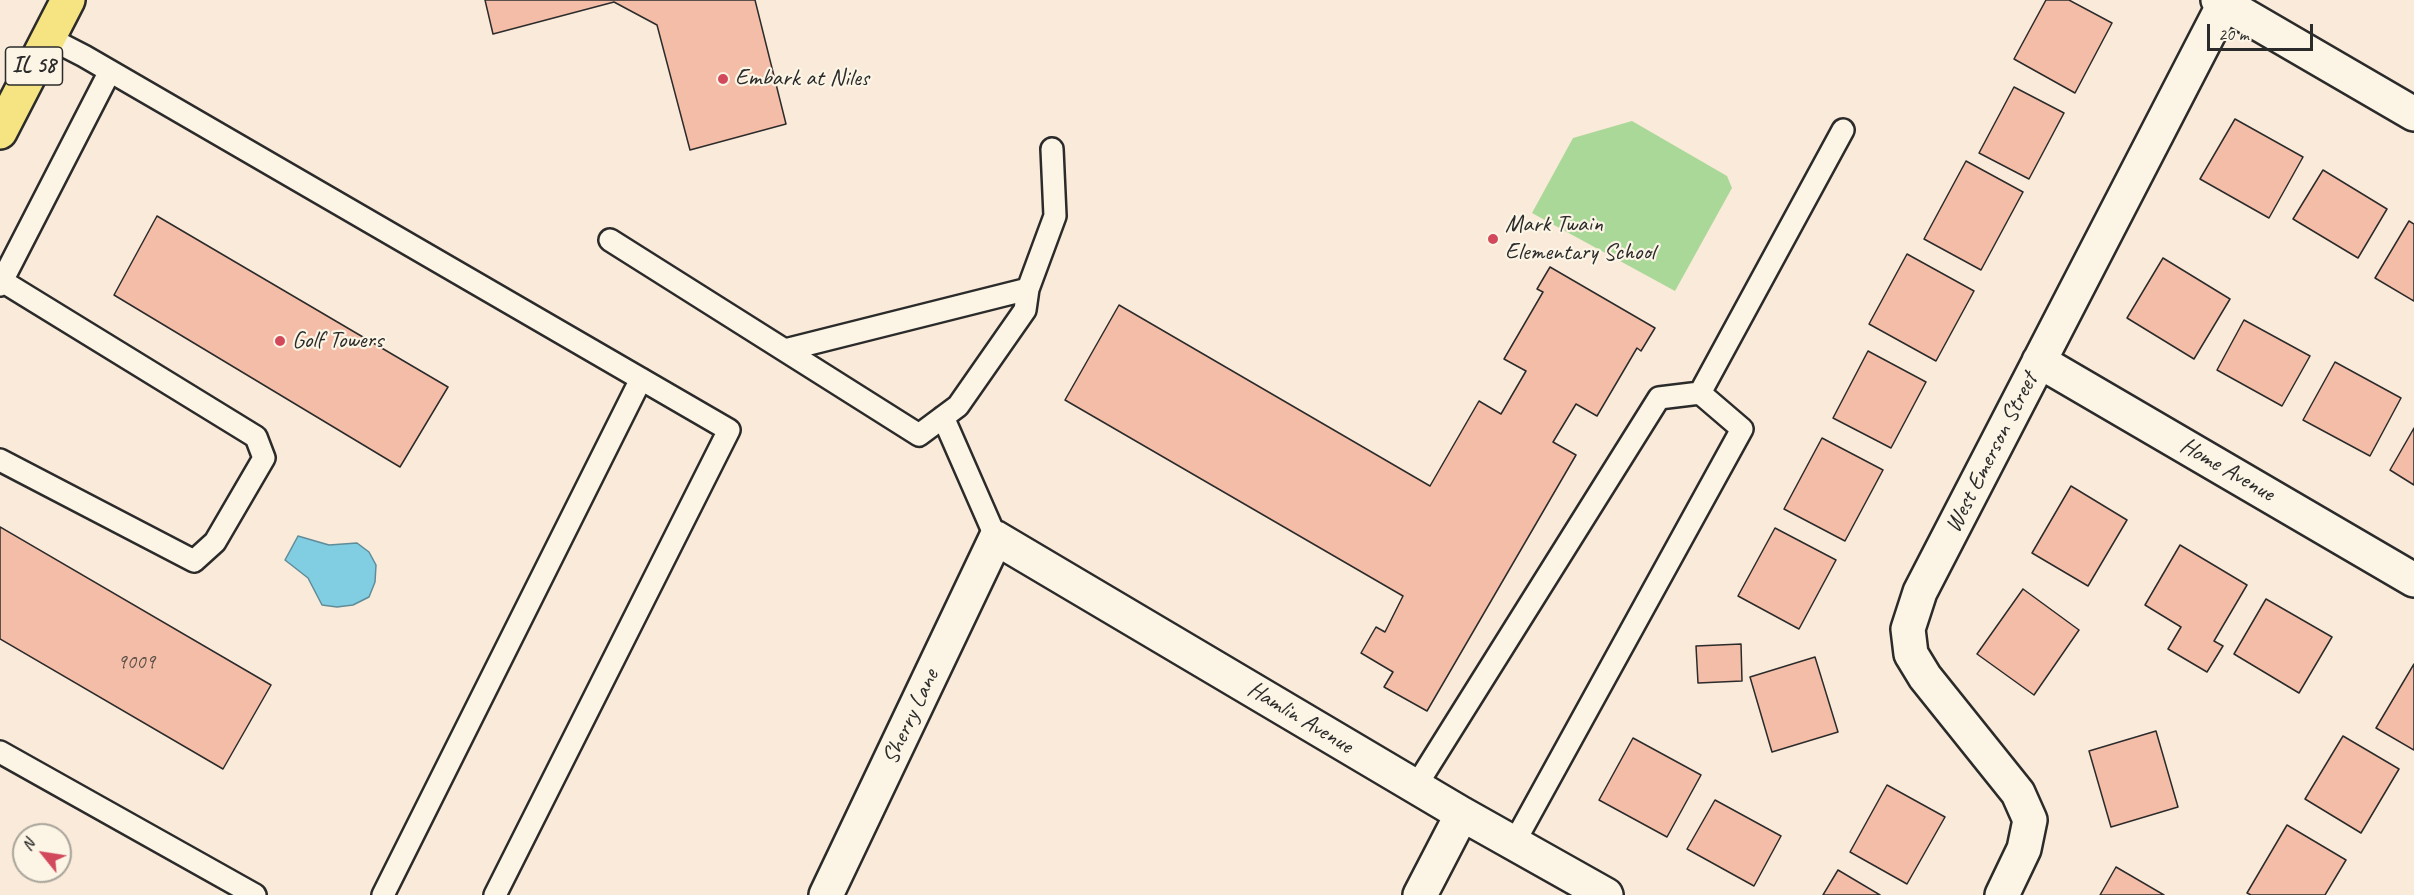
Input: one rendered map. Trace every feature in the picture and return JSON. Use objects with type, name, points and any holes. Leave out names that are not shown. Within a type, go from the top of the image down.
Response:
[{"type":"main road","name":"IL 58","points":[[0,132],[68,0]]},
{"type":"street","points":[[2221,2],[2414,114]]},
{"type":"street","name":"West Emerson Street","points":[[2002,895],[2024,849],[2030,820],[2018,793],[1925,677],[1911,654],[1908,629],[1920,592],[2221,2]]},
{"type":"street","name":"Home Avenue","points":[[2039,361],[2414,580]]},
{"type":"street","name":"Hamlin Avenue","points":[[996,538],[1462,814],[1606,895]]},
{"type":"street","name":"Sherry Lane","points":[[831,893],[996,538]]},
{"type":"street","points":[[1420,895],[1462,814]]},
{"type":"lane","points":[[49,38],[110,71],[729,430],[495,895]]},
{"type":"lane","points":[[0,460],[194,561],[215,542],[264,458],[256,437],[1,283],[110,71]]},
{"type":"lane","points":[[1700,393],[1843,130]]},
{"type":"lane","points":[[610,240],[919,435],[958,406],[1024,310],[1028,289],[1055,216],[1052,149]]},
{"type":"lane","points":[[785,350],[1028,289]]},
{"type":"lane","points":[[383,895],[641,379]]},
{"type":"lane","points":[[1416,786],[1659,398],[1700,393],[1742,429],[1514,843]]},
{"type":"lane","points":[[943,417],[996,538]]},
{"type":"lane","points":[[0,752],[255,895]]},
{"type":"green space","points":[[1632,121],[1727,176],[1732,188],[1675,291],[1532,213],[1573,138]]},
{"type":"water","points":[[298,536],[329,545],[357,543],[369,552],[376,565],[375,582],[369,597],[353,605],[337,607],[322,605],[308,578],[285,560]]},
{"type":"building","name":"Embark at Niles","points":[[485,0],[755,0],[786,124],[690,150],[657,25],[614,2],[493,34]]},
{"type":"building","points":[[2046,0],[2069,0],[2112,23],[2075,93],[2014,59]]},
{"type":"building","points":[[2014,87],[2064,113],[2029,179],[1979,153]]},
{"type":"building","points":[[2235,119],[2303,157],[2269,218],[2200,179]]},
{"type":"building","points":[[1966,161],[2023,192],[1981,270],[1924,239]]},
{"type":"building","points":[[2323,170],[2387,209],[2358,258],[2293,219]]},
{"type":"building","name":"Golf Towers","points":[[157,216],[448,387],[400,467],[114,295]]},
{"type":"building","points":[[2409,221],[2414,224],[2414,301],[2375,278]]},
{"type":"building","points":[[1907,254],[1974,291],[1936,361],[1869,324]]},
{"type":"building","points":[[2163,258],[2230,299],[2194,359],[2127,318]]},
{"type":"building","points":[[1550,267],[1655,328],[1641,351],[1637,348],[1597,416],[1576,404],[1553,442],[1576,455],[1427,711],[1384,687],[1393,672],[1361,653],[1376,627],[1385,632],[1403,596],[1065,400],[1119,305],[1430,486],[1479,401],[1501,414],[1526,371],[1504,359],[1543,292],[1537,289]]},
{"type":"building","points":[[2244,320],[2310,356],[2282,406],[2217,370]]},
{"type":"building","points":[[1868,351],[1926,382],[1891,448],[1833,418]]},
{"type":"building","points":[[2335,362],[2401,398],[2370,456],[2303,420]]},
{"type":"building","points":[[2414,428],[2414,485],[2390,470]]},
{"type":"building","points":[[1822,438],[1883,470],[1845,541],[1784,509]]},
{"type":"building","points":[[2071,486],[2127,520],[2088,586],[2032,553]]},
{"type":"building","points":[[0,527],[271,685],[223,769],[0,639]]},
{"type":"building","points":[[1775,528],[1836,560],[1799,629],[1738,596]]},
{"type":"building","points":[[2180,545],[2247,585],[2214,641],[2223,646],[2207,672],[2168,649],[2181,627],[2145,605]]},
{"type":"building","points":[[2023,589],[2079,630],[2034,695],[1977,654]]},
{"type":"building","points":[[2266,599],[2332,637],[2299,693],[2234,654]]},
{"type":"building","points":[[1741,644],[1742,681],[1698,683],[1696,646]]},
{"type":"building","points":[[1815,657],[1838,732],[1772,752],[1750,677]]},
{"type":"building","points":[[2414,664],[2414,750],[2376,728]]},
{"type":"building","points":[[2156,731],[2178,807],[2111,827],[2089,751]]},
{"type":"building","points":[[2343,736],[2399,769],[2361,833],[2305,799]]},
{"type":"building","points":[[1633,738],[1701,775],[1667,837],[1599,800]]},
{"type":"building","points":[[1887,785],[1945,817],[1907,884],[1850,852]]},
{"type":"building","points":[[1715,800],[1781,836],[1754,886],[1687,849]]},
{"type":"building","points":[[2287,825],[2346,860],[2325,895],[2251,895],[2247,893]]},
{"type":"building","points":[[2116,867],[2164,895],[2100,895]]},
{"type":"building","points":[[1838,870],[1880,895],[1823,895]]},
{"type":"place","name":"Embark at Niles","points":[[723,79]]},
{"type":"place","name":"Mark Twain Elementary School","points":[[1493,239]]},
{"type":"place","name":"Golf Towers","points":[[280,341]]}]
